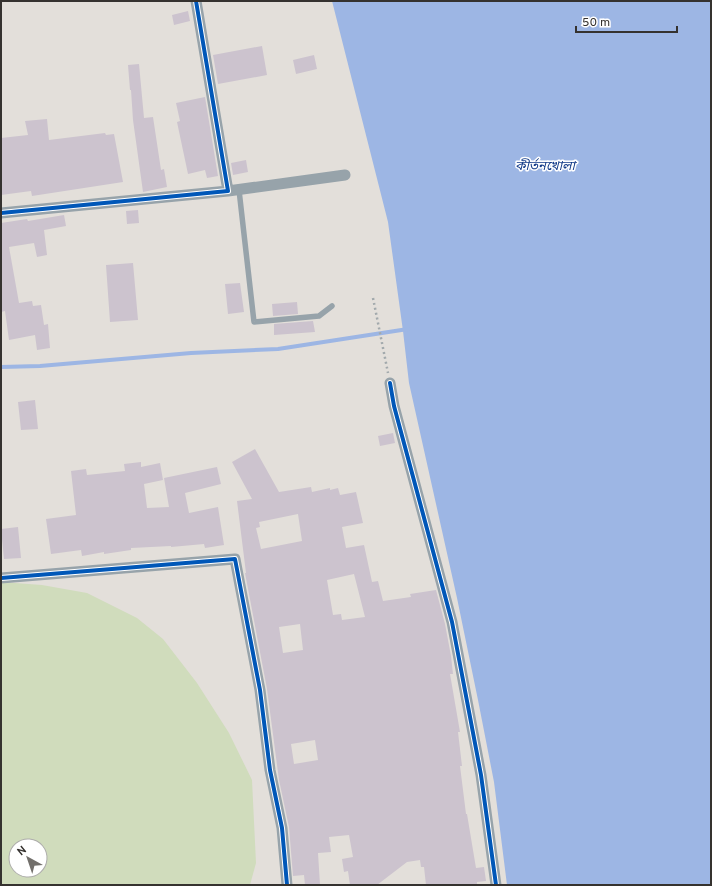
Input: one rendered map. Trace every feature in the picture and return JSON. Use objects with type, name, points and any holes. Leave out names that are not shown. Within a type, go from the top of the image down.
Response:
[{"type":"street","points":[[196,1],[234,190]]},
{"type":"street","points":[[1,213],[234,190],[345,175]]},
{"type":"street","points":[[390,383],[394,406],[452,622],[481,775],[496,885]]},
{"type":"street","points":[[1,578],[235,559],[260,690],[270,770],[282,828],[287,885]]},
{"type":"lane","points":[[234,190],[254,322],[319,316],[332,306]]},
{"type":"path","points":[[373,298],[390,383]]},
{"type":"green space","points":[[1,582],[42,585],[87,593],[137,618],[163,639],[197,683],[229,733],[252,780],[256,863],[250,885],[1,885]]},
{"type":"water","name":"কীর্তনখোলা","points":[[332,1],[711,1],[711,885],[507,885],[494,782],[478,700],[409,383],[388,222]]},
{"type":"building","points":[[188,11],[190,21],[174,25],[172,15]]},
{"type":"building","points":[[262,46],[267,75],[218,84],[213,55]]},
{"type":"building","points":[[314,55],[317,69],[296,74],[293,60]]},
{"type":"building","points":[[139,64],[144,118],[153,117],[161,170],[164,169],[167,187],[143,192],[133,120],[128,65]]},
{"type":"building","points":[[205,97],[218,176],[207,178],[205,170],[188,174],[177,122],[180,121],[176,103]]},
{"type":"building","points":[[47,119],[49,140],[105,133],[106,135],[114,134],[123,182],[32,196],[31,191],[1,195],[1,138],[28,135],[25,121]]},
{"type":"building","points":[[246,160],[248,172],[233,175],[231,163]]},
{"type":"building","points":[[138,210],[139,223],[127,224],[126,211]]},
{"type":"building","points":[[64,215],[66,226],[44,230],[47,255],[37,257],[34,243],[9,247],[19,303],[32,301],[33,306],[41,305],[44,325],[48,324],[50,348],[37,350],[35,335],[9,340],[5,311],[1,312],[1,223],[27,219],[28,221]]},
{"type":"building","points":[[133,263],[138,320],[110,322],[106,265]]},
{"type":"building","points":[[240,283],[244,312],[228,314],[225,284]]},
{"type":"building","points":[[297,302],[298,314],[273,316],[272,304]]},
{"type":"building","points":[[313,321],[315,332],[274,335],[274,324]]},
{"type":"building","points":[[35,400],[38,429],[21,430],[18,402]]},
{"type":"building","points":[[393,433],[395,443],[380,446],[378,436]]},
{"type":"building","points":[[255,449],[279,492],[311,487],[312,492],[330,488],[330,490],[338,488],[340,495],[356,492],[363,523],[342,527],[346,548],[364,545],[372,582],[378,581],[383,601],[411,597],[410,594],[436,590],[445,624],[451,656],[453,674],[450,674],[460,732],[458,732],[462,766],[460,766],[466,814],[476,868],[484,867],[486,881],[477,882],[477,885],[426,885],[424,867],[421,867],[420,860],[407,862],[377,885],[350,885],[348,871],[344,872],[342,859],[353,857],[349,835],[329,837],[331,852],[318,853],[320,885],[305,885],[304,875],[293,876],[289,827],[279,780],[267,689],[245,573],[237,501],[252,499],[232,462]],"holes":[[[298,514],[302,541],[261,549],[256,528],[260,527],[259,522]],[[354,574],[365,617],[342,620],[341,614],[333,615],[327,580]],[[300,624],[303,650],[283,653],[279,627]],[[315,740],[318,760],[294,764],[291,744]]]},
{"type":"building","points":[[141,462],[141,467],[160,463],[163,480],[144,484],[147,508],[169,507],[164,478],[217,467],[221,484],[185,493],[189,513],[218,507],[224,545],[205,548],[204,544],[131,548],[131,550],[104,554],[104,552],[82,556],[81,550],[51,554],[46,519],[76,515],[71,471],[86,469],[87,475],[125,471],[124,464]]},
{"type":"building","points":[[18,527],[21,558],[4,559],[1,529]]},
{"type":"waterway","points":[[1,367],[40,366],[191,353],[278,349],[408,329]]},
{"type":"cycle path","points":[[1,213],[228,191],[196,1]]},
{"type":"cycle path","points":[[390,383],[394,406],[452,622],[481,775],[496,885]]},
{"type":"cycle path","points":[[1,578],[235,559],[260,690],[270,770],[282,828],[287,885]]}]
